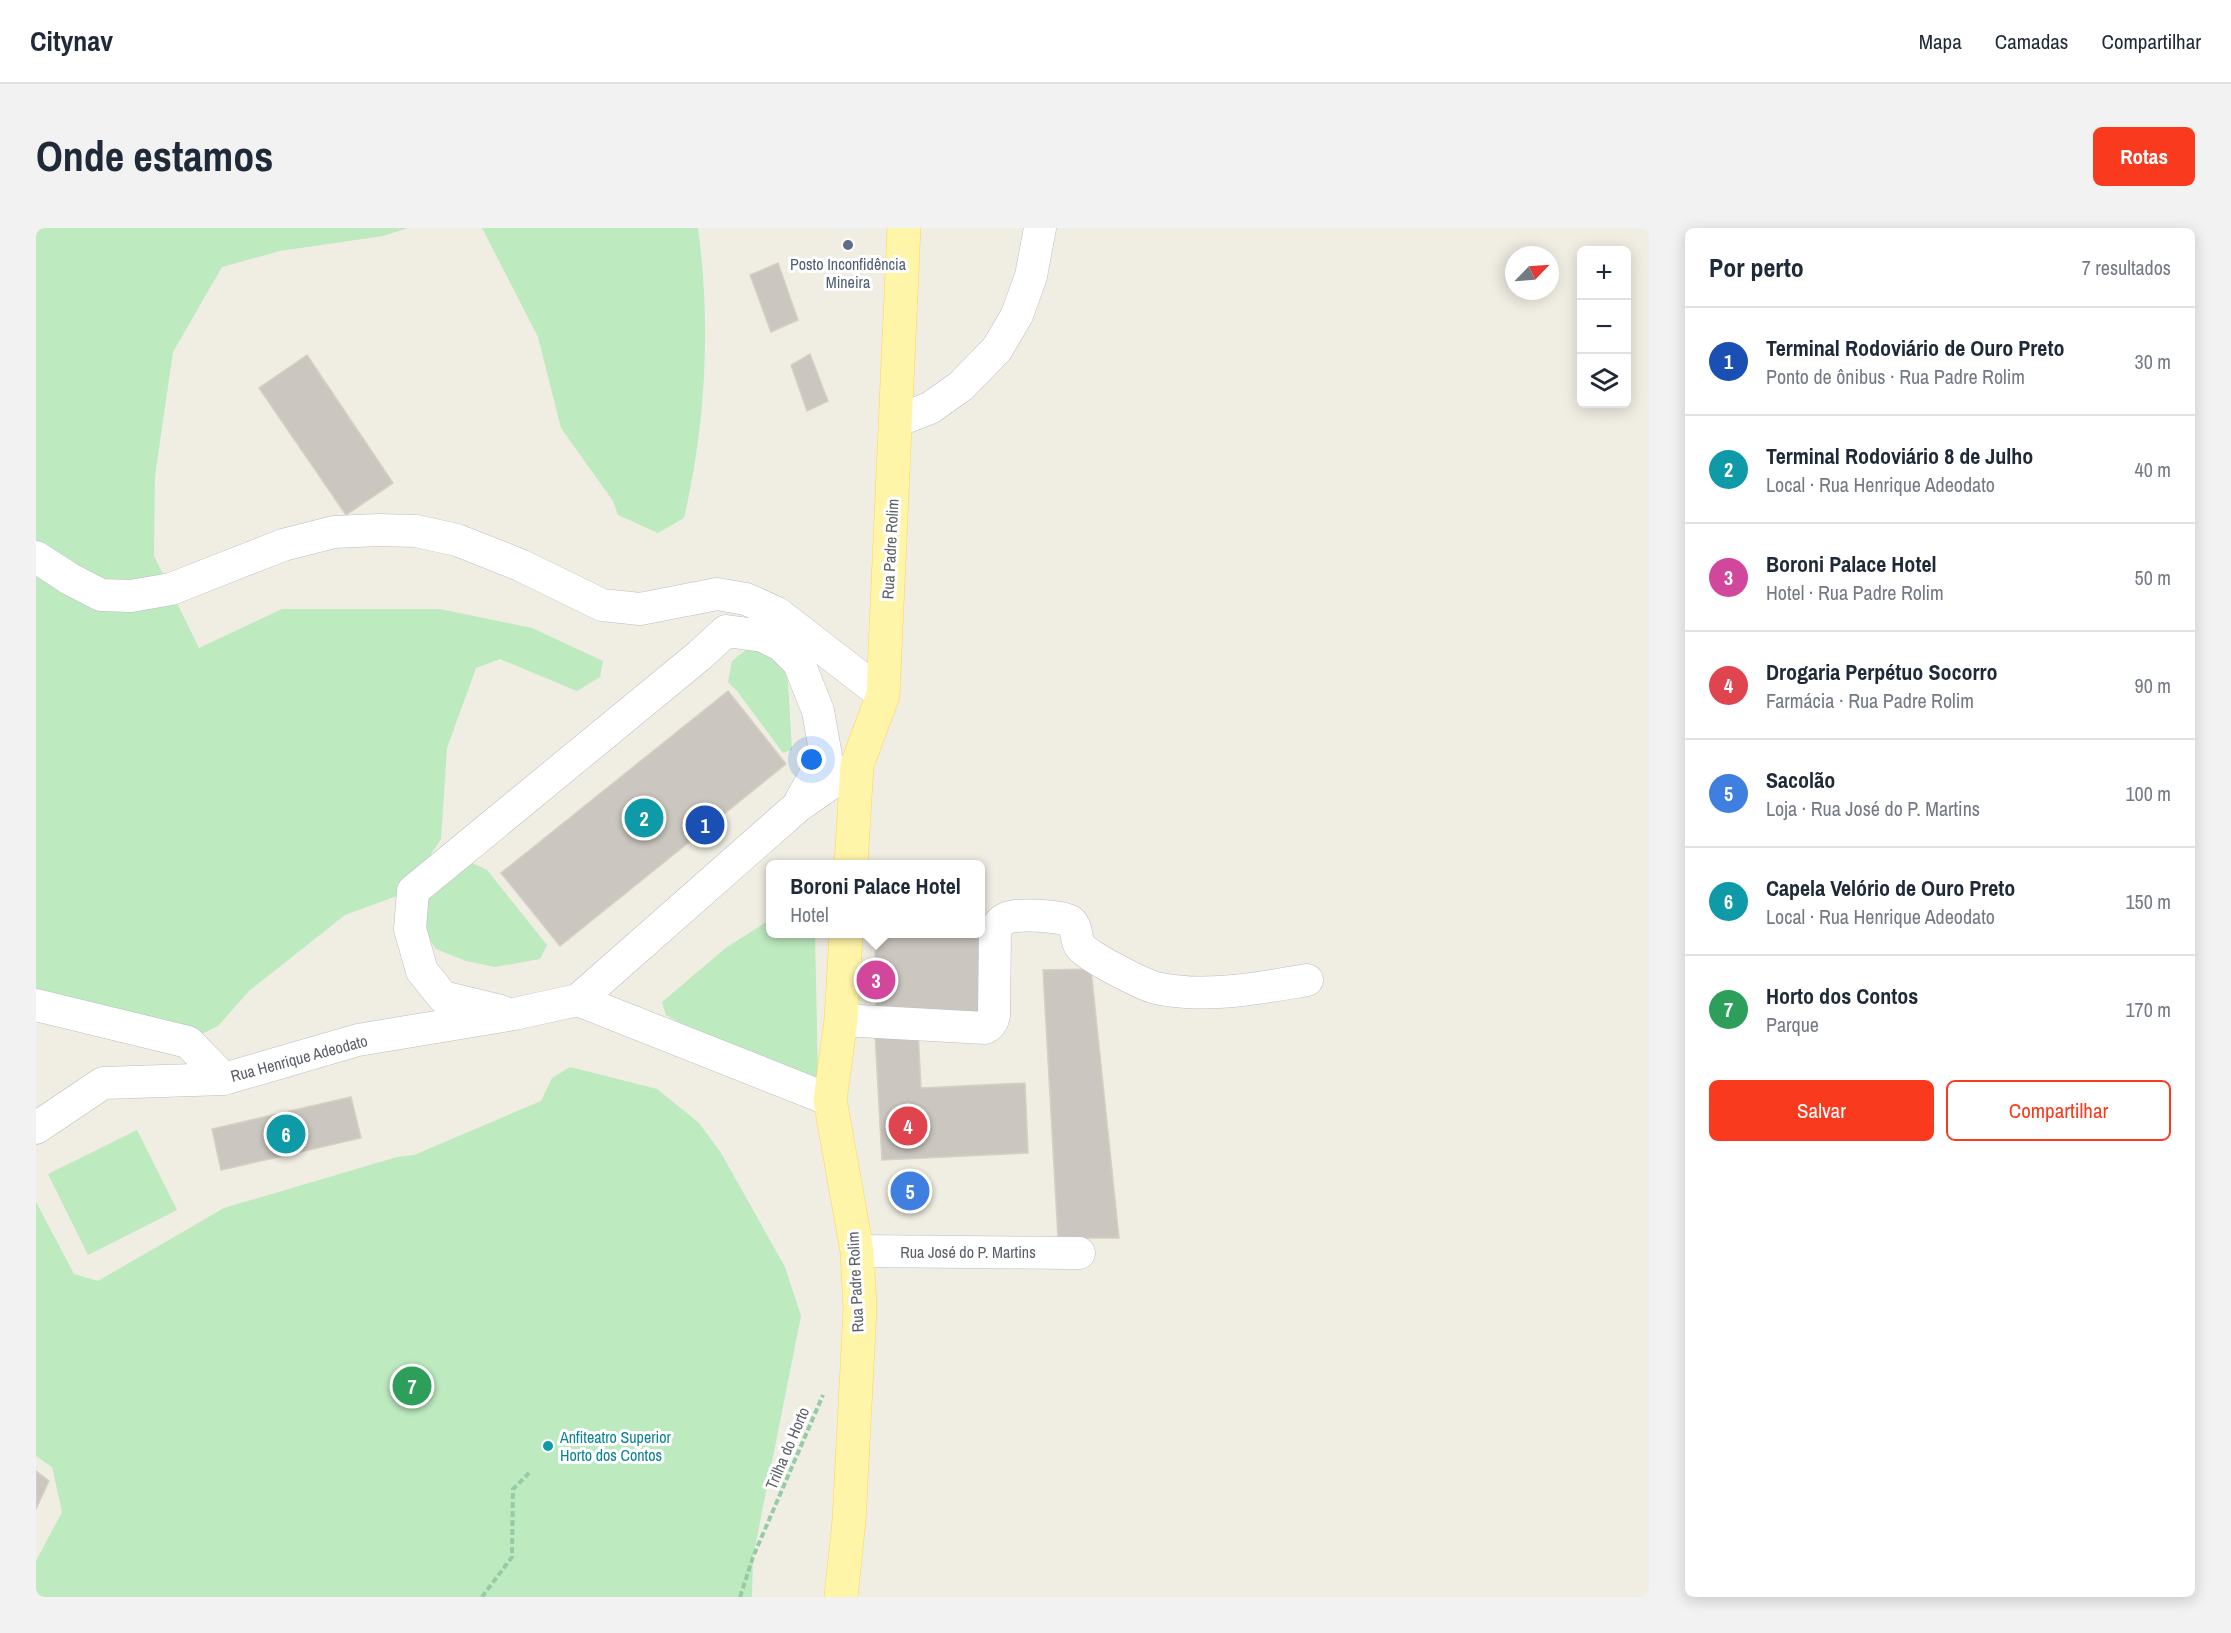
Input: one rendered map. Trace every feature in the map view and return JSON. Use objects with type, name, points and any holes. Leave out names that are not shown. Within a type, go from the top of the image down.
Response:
[{"type":"main road","name":"Rua Padre Rolim","points":[[851,860],[857,765],[883,695],[904,228]]},
{"type":"main road","name":"Rua Padre Rolim","points":[[842,1597],[849,1521],[860,1309],[857,1251],[831,1100],[841,1020],[846,938]]},
{"type":"street","points":[[896,421],[930,408],[961,386],[997,349],[1017,315],[1030,276],[1041,228]]},
{"type":"street","points":[[36,557],[70,579],[101,595],[131,596],[171,589],[283,544],[334,532],[416,531],[457,540],[520,565],[602,604],[640,609],[717,594],[746,599],[777,613],[883,695]]},
{"type":"street","points":[[514,1014],[443,997],[422,971],[410,929],[413,891],[700,655],[726,631],[763,636],[781,645],[799,663],[818,711],[826,756],[797,807]]},
{"type":"street","points":[[831,1100],[578,1000],[797,807],[857,765]]},
{"type":"street","points":[[841,1020],[985,1028],[993,1021],[994,1015],[995,931],[1000,922],[1009,916],[1020,915],[1068,920],[1075,926],[1078,943],[1084,951],[1135,979],[1155,987],[1179,991],[1247,990],[1307,980]]},
{"type":"street","name":"Rua Henrique Adeodato","points":[[36,1005],[188,1042],[224,1079],[358,1040],[514,1014],[578,1000]]},
{"type":"street","points":[[36,1128],[103,1083],[224,1079]]},
{"type":"street","name":"Rua José do P. Martins","points":[[857,1251],[1079,1253]]},
{"type":"path","name":"Trilha do Horto","points":[[740,1597],[753,1557],[828,1385]]},
{"type":"path","points":[[482,1597],[512,1557],[513,1489],[529,1473]]},
{"type":"green space","points":[[36,228],[408,228],[383,236],[280,251],[222,267],[173,352],[155,476],[154,556],[199,648],[282,609],[440,609],[532,628],[603,661],[600,677],[577,691],[500,659],[476,668],[447,748],[441,839],[405,893],[345,915],[249,991],[218,1026],[185,1042],[140,1037],[36,989]]},
{"type":"green space","points":[[482,228],[698,228],[704,300],[704,373],[702,410],[684,518],[658,533],[618,515],[613,501],[561,428],[538,337]]},
{"type":"green space","points":[[761,648],[784,668],[788,682],[792,750],[783,753],[728,682],[732,661],[747,649]]},
{"type":"green space","points":[[470,862],[487,870],[547,945],[540,959],[495,967],[466,961],[436,949],[425,933],[425,896]]},
{"type":"green space","points":[[766,922],[766,938],[815,938],[818,1079],[802,1093],[666,1015],[662,1002],[727,947]]},
{"type":"green space","points":[[570,1067],[657,1089],[699,1123],[721,1153],[785,1267],[801,1316],[753,1557],[752,1597],[36,1597],[36,1561],[62,1512],[52,1467],[36,1456],[36,1202],[74,1274],[98,1281],[224,1208],[397,1157],[414,1155],[541,1101],[552,1078]]},
{"type":"green space","points":[[137,1130],[177,1210],[88,1255],[48,1174]]},
{"type":"building","points":[[778,263],[798,320],[771,332],[750,275]]},
{"type":"building","points":[[810,354],[828,401],[807,411],[791,365]]},
{"type":"building","points":[[307,355],[393,483],[346,515],[259,388]]},
{"type":"building","points":[[728,691],[786,764],[560,946],[501,873]]},
{"type":"building","points":[[875,938],[980,938],[982,1012],[876,1013]]},
{"type":"building","points":[[1091,969],[1119,1238],[1058,1238],[1043,970]]},
{"type":"building","points":[[918,1030],[921,1088],[1025,1083],[1028,1153],[882,1160],[875,1033]]},
{"type":"building","points":[[351,1097],[361,1138],[221,1170],[212,1129]]},
{"type":"building","points":[[36,1471],[49,1481],[36,1509]]},
{"type":"place","name":"Posto Inconfidência Mineira","points":[[848,245]]},
{"type":"place","name":"Terminal Rodoviário 8 de Julho","points":[[644,818]]},
{"type":"place","name":"Terminal Rodoviário de Ouro Preto","points":[[705,825]]},
{"type":"place","name":"Boroni Palace Hotel","points":[[876,980]]},
{"type":"place","name":"Drogaria Perpétuo Socorro","points":[[908,1126]]},
{"type":"place","name":"Capela Velório de Ouro Preto","points":[[286,1134]]},
{"type":"place","name":"Sacolão","points":[[910,1191]]},
{"type":"place","name":"Horto dos Contos","points":[[412,1386]]},
{"type":"place","name":"Anfiteatro Superior Horto dos Contos","points":[[548,1446]]}]
